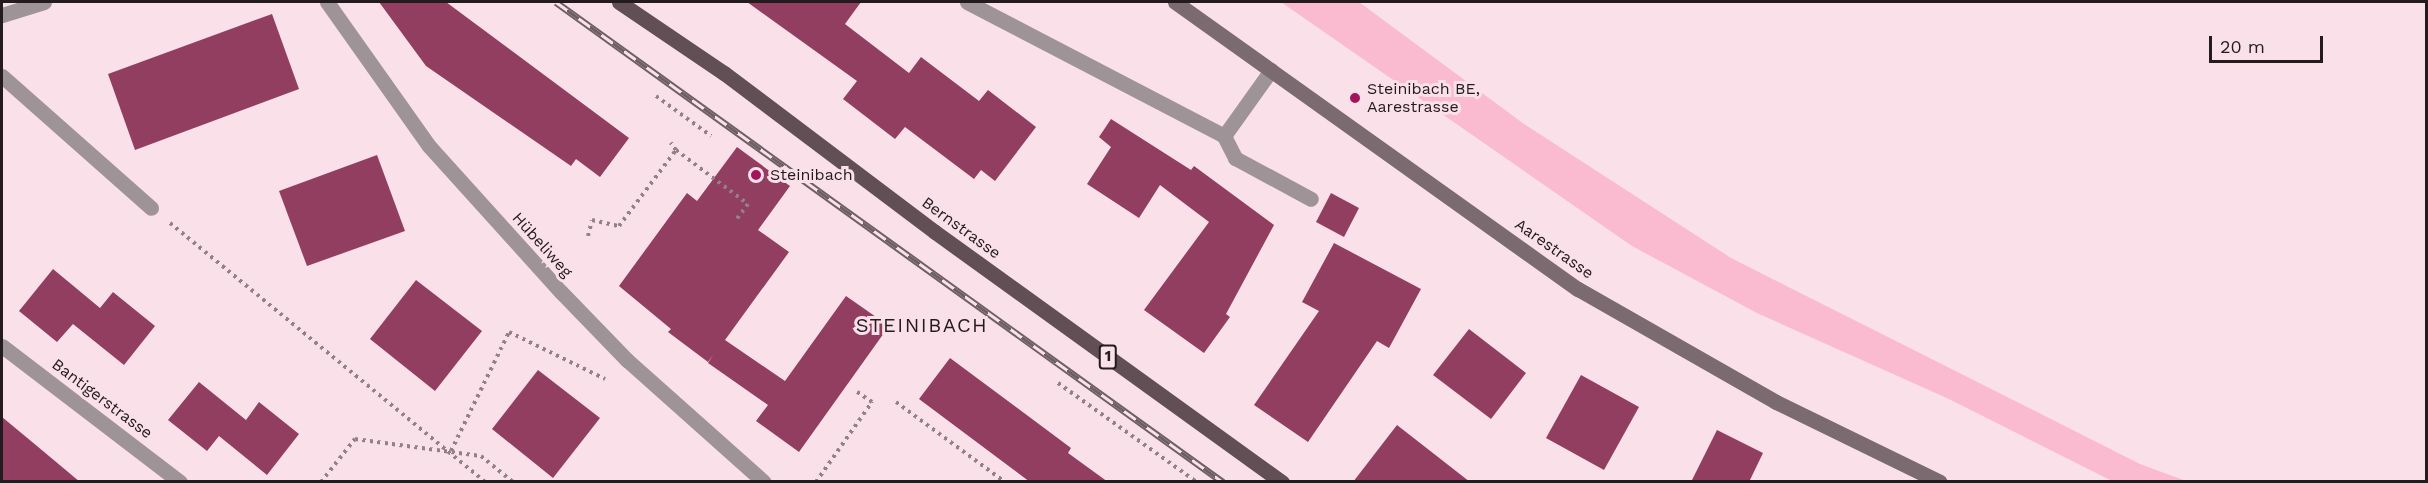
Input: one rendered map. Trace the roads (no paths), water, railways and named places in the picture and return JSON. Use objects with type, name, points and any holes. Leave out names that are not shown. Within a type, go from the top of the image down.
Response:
[{"type":"main road","name":"Bernstrasse","points":[[619,2],[724,73],[935,232],[1282,482]]},
{"type":"street","points":[[2,15],[44,2]]},
{"type":"street","name":"Hübeliweg","points":[[327,2],[429,146],[627,360],[764,482]]},
{"type":"street","points":[[967,2],[1224,136],[1235,158],[1311,199]]},
{"type":"street","name":"Aarestrasse","points":[[1175,2],[1578,289],[1776,402],[1940,482]]},
{"type":"street","points":[[1224,136],[1271,70]]},
{"type":"street","points":[[2,76],[151,208]]},
{"type":"street","name":"Bantigerstrasse","points":[[2,346],[180,482]]},
{"type":"railway","points":[[556,2],[1223,482]]},
{"type":"place","name":"Steinibach BE, Aarestrasse","points":[[1355,98]]},
{"type":"place","name":"Steinibach","points":[[756,175]]},
{"type":"district","name":"STEINIBACH","points":[[922,325]]}]
